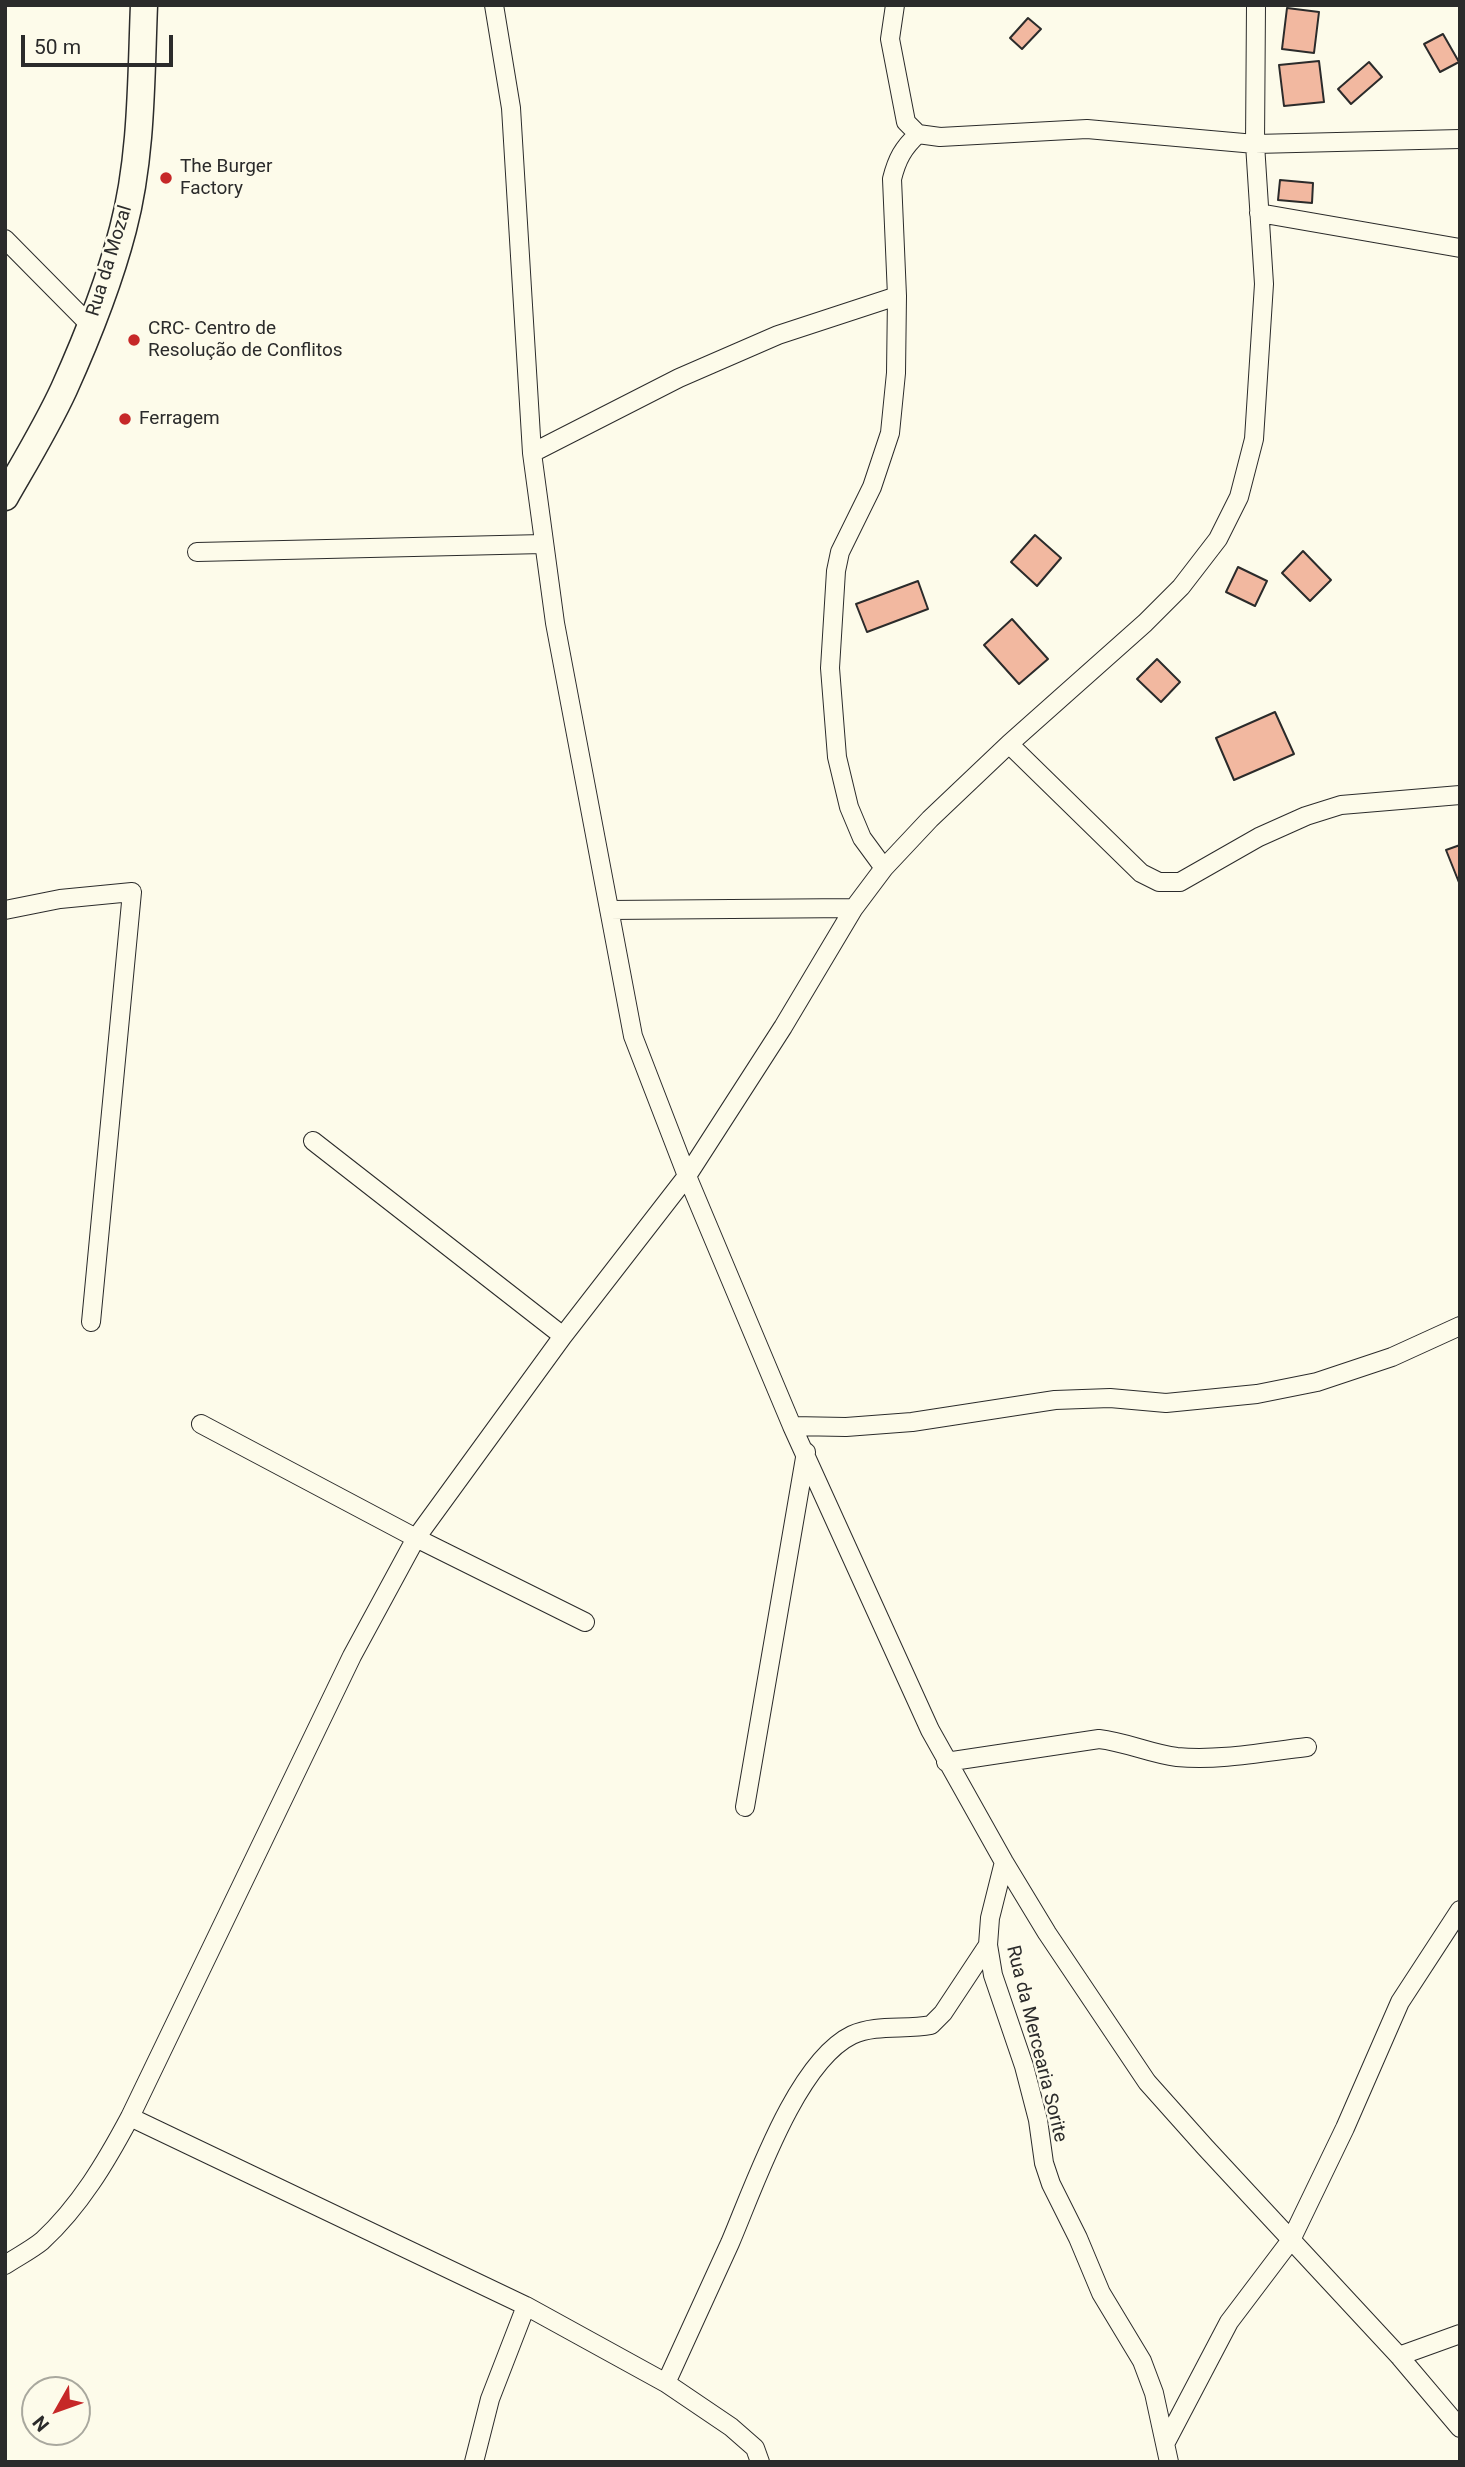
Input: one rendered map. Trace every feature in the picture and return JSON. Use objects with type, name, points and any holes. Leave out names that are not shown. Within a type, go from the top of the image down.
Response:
[{"type":"main road","name":"Rua da Mozal","points":[[5,498],[63,391],[90,325],[123,228],[132,181],[144,5]]},
{"type":"street","points":[[494,5],[511,108],[532,453],[555,623],[633,1036],[687,1176],[792,1426],[930,1730],[1003,1863],[1147,2082],[1399,2356],[1460,2428]]},
{"type":"street","points":[[894,5],[890,39],[899,92],[906,122],[918,134],[940,137],[1087,130],[1255,144],[1460,139]]},
{"type":"street","points":[[5,2264],[41,2242],[74,2207],[103,2167],[130,2117],[352,1656],[416,1538],[564,1336],[687,1176],[783,1027],[854,908],[884,868],[930,819],[1009,744],[1145,624],[1181,587],[1218,539],[1239,497],[1254,439],[1264,285],[1255,144],[1256,5]]},
{"type":"street","points":[[884,868],[862,838],[849,807],[837,757],[830,668],[836,571],[840,552],[872,487],[890,433],[896,373],[897,296],[892,179],[896,162],[905,146],[918,134]]},
{"type":"street","points":[[1259,212],[1460,248]]},
{"type":"street","points":[[5,239],[90,325]]},
{"type":"street","points":[[532,453],[679,378],[778,335],[897,296]]},
{"type":"street","points":[[197,552],[543,544]]},
{"type":"street","points":[[1009,744],[1141,873],[1159,882],[1180,883],[1259,837],[1306,816],[1340,805],[1460,795]]},
{"type":"street","points":[[5,910],[60,899],[132,892],[91,1322]]},
{"type":"street","points":[[609,910],[854,908]]},
{"type":"street","points":[[313,1141],[564,1336]]},
{"type":"street","points":[[792,1426],[846,1427],[912,1422],[1055,1400],[1110,1398],[1166,1403],[1257,1394],[1317,1382],[1392,1357],[1460,1326]]},
{"type":"street","points":[[201,1424],[416,1538],[585,1622]]},
{"type":"street","points":[[746,1807],[806,1452]]},
{"type":"street","points":[[946,1762],[1099,1739],[1121,1741],[1177,1757],[1227,1756],[1307,1747]]},
{"type":"street","name":"Rua da Mercearia Sorite","points":[[1003,1863],[990,1918],[988,1945],[993,1975],[1024,2066],[1038,2120],[1044,2163],[1101,2293],[1142,2361],[1154,2393],[1170,2462]]},
{"type":"street","points":[[1166,2442],[1229,2322],[1291,2240],[1345,2128],[1400,2003],[1460,1910]]},
{"type":"street","points":[[666,2383],[764,2160],[807,2079],[827,2052],[852,2035],[876,2029],[931,2025],[943,2013],[988,1945]]},
{"type":"street","points":[[130,2117],[526,2306],[666,2383],[731,2427],[755,2448],[760,2462]]},
{"type":"street","points":[[474,2462],[490,2399],[526,2306]]},
{"type":"street","points":[[1399,2356],[1460,2334]]},
{"type":"building","points":[[1287,8],[1319,12],[1314,53],[1282,49]]},
{"type":"building","points":[[1028,18],[1041,29],[1022,49],[1010,38]]},
{"type":"building","points":[[1443,34],[1459,62],[1440,72],[1424,44]]},
{"type":"building","points":[[1319,61],[1324,102],[1284,106],[1279,65]]},
{"type":"building","points":[[1369,62],[1382,77],[1351,104],[1338,89]]},
{"type":"building","points":[[1280,180],[1313,183],[1312,203],[1278,200]]},
{"type":"building","points":[[1035,535],[1061,558],[1037,586],[1011,562]]},
{"type":"building","points":[[1303,551],[1331,580],[1310,601],[1282,573]]},
{"type":"building","points":[[1238,567],[1267,581],[1255,606],[1226,592]]},
{"type":"building","points":[[918,581],[928,609],[867,632],[856,604]]},
{"type":"building","points":[[1012,619],[1048,659],[1019,684],[984,645]]},
{"type":"building","points":[[1157,659],[1180,682],[1161,702],[1137,679]]},
{"type":"building","points":[[1275,712],[1294,754],[1234,780],[1216,738]]},
{"type":"building","points":[[1460,845],[1460,885],[1446,850]]},
{"type":"place","name":"The Burger Factory","points":[[166,178]]},
{"type":"place","name":"CRC- Centro de Resolução de Conflitos","points":[[134,340]]},
{"type":"place","name":"Ferragem","points":[[125,419]]}]
